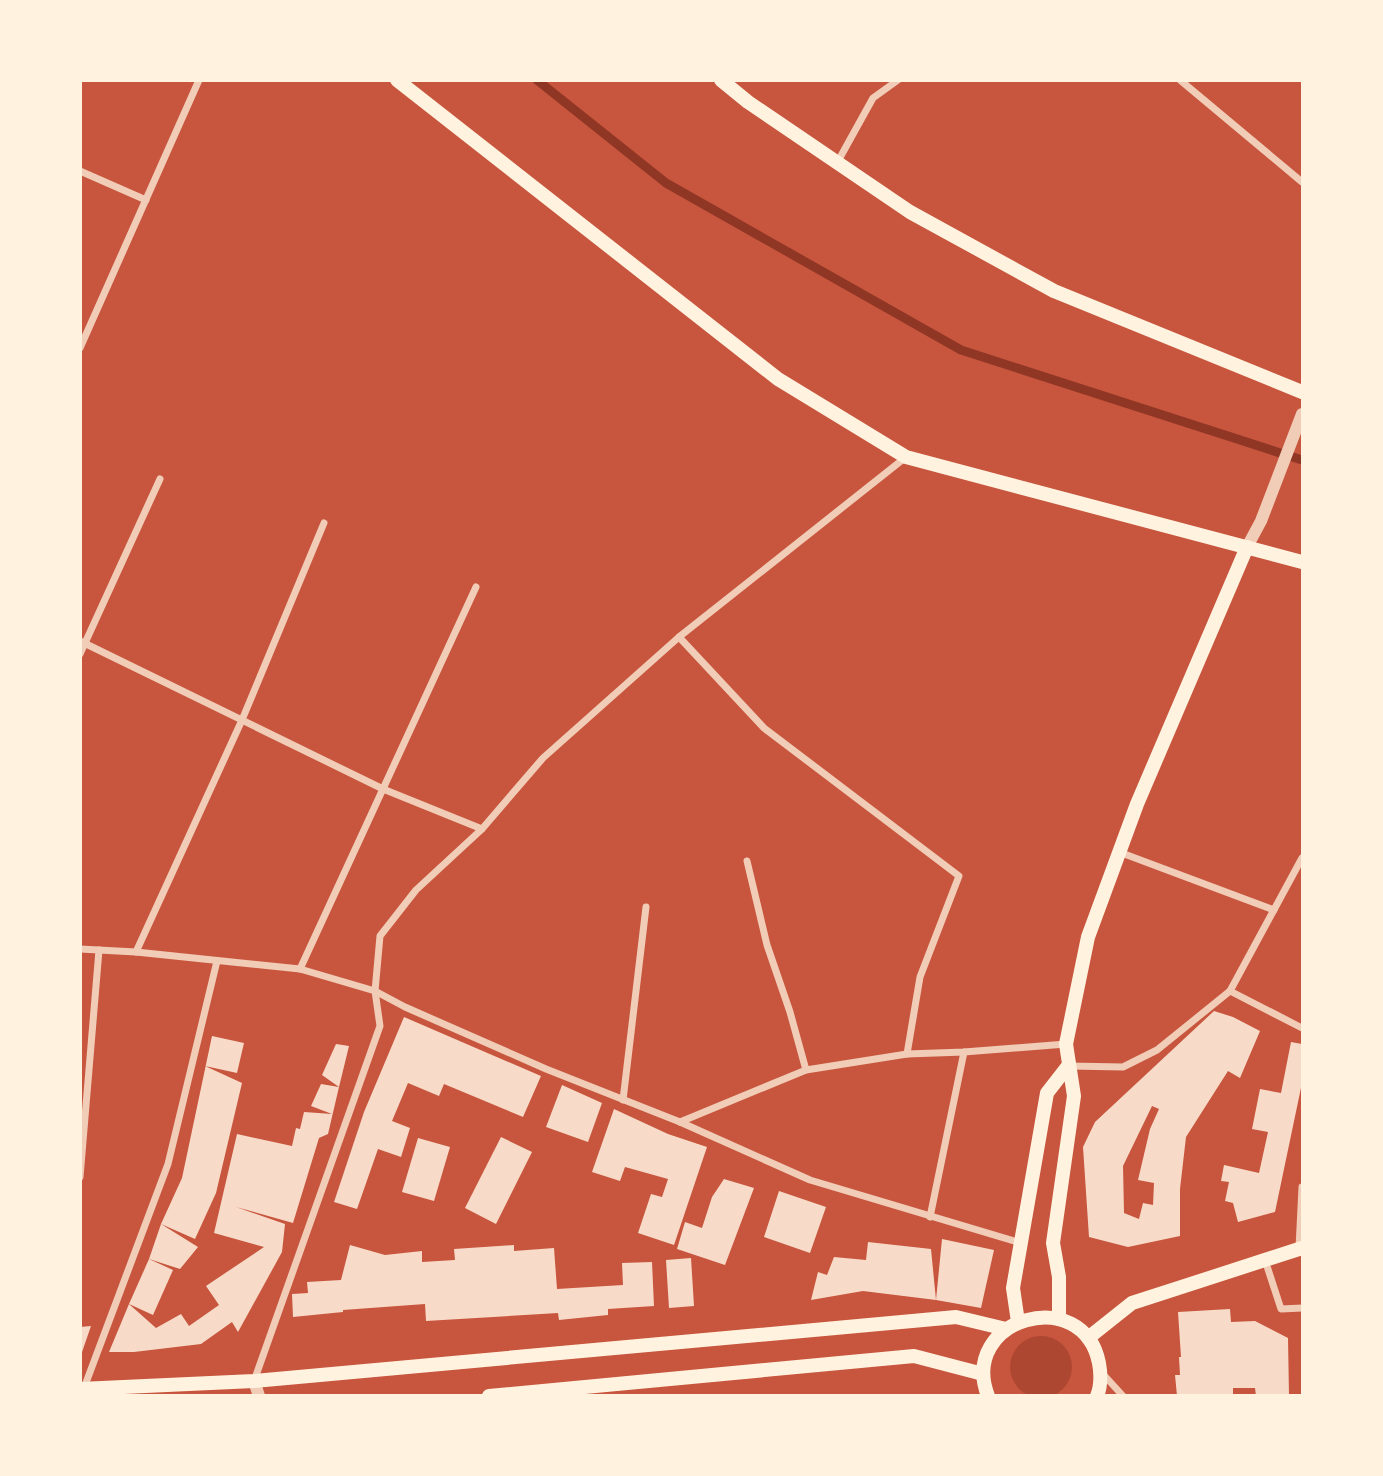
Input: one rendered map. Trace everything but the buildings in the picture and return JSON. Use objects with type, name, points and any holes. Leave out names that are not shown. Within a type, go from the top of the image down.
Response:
[{"type":"main road","points":[[397,80],[778,379],[906,457],[1303,562]]},
{"type":"main road","points":[[721,80],[748,102],[909,212],[1054,291],[1303,392]]},
{"type":"main road","points":[[1059,1319],[1059,1277],[1053,1243],[1074,1096],[1066,1044],[1088,937],[1118,852],[1247,547]]},
{"type":"main road","points":[[489,1395],[915,1356],[985,1388],[988,1353],[996,1340],[1012,1326],[1013,1288],[1047,1093],[1068,1066]]},
{"type":"main road","points":[[1088,1338],[1132,1303],[1301,1248]]},
{"type":"main road","points":[[82,1391],[256,1388],[956,1317],[1012,1326],[1045,1317],[1059,1319],[1088,1338],[1097,1354],[1101,1373],[1097,1395]]},
{"type":"street","points":[[80,348],[199,80]]},
{"type":"street","points":[[837,163],[873,98],[898,80]]},
{"type":"street","points":[[1180,80],[1303,182]]},
{"type":"street","points":[[80,171],[146,200]]},
{"type":"street","points":[[1247,547],[1261,521],[1302,415]]},
{"type":"street","points":[[256,1388],[380,1026],[375,991],[380,936],[416,890],[482,830],[543,758],[679,637],[906,457]]},
{"type":"street","points":[[80,654],[160,479]]},
{"type":"street","points":[[136,952],[242,720],[324,523]]},
{"type":"street","points":[[300,969],[476,587]]},
{"type":"street","points":[[679,637],[764,728],[958,876],[920,977],[907,1054]]},
{"type":"street","points":[[83,643],[383,789],[482,830]]},
{"type":"street","points":[[1118,852],[1274,910]]},
{"type":"street","points":[[1068,1066],[1123,1067],[1157,1051],[1230,991],[1303,858]]},
{"type":"street","points":[[747,861],[767,945],[806,1070]]},
{"type":"street","points":[[624,1100],[646,907]]},
{"type":"street","points":[[80,949],[300,969],[375,991],[404,1007],[546,1069],[680,1122],[810,1180],[1021,1243]]},
{"type":"street","points":[[80,1177],[99,950]]},
{"type":"street","points":[[82,1391],[168,1164],[217,961]]},
{"type":"street","points":[[1230,991],[1303,1028]]},
{"type":"street","points":[[680,1122],[806,1070],[907,1054],[1066,1044]]},
{"type":"street","points":[[930,1217],[964,1052]]},
{"type":"street","points":[[1301,1248],[1303,1187]]},
{"type":"street","points":[[1264,1259],[1281,1309],[1303,1308]]},
{"type":"street","points":[[1101,1373],[1123,1395]]},
{"type":"shaded area","points":[[1035,1336],[1047,1336],[1063,1345],[1070,1355],[1070,1379],[1063,1389],[1047,1398],[1035,1398],[1024,1393],[1015,1384],[1010,1373],[1010,1361],[1015,1350],[1024,1341]]},
{"type":"waterway","points":[[537,80],[666,183],[961,350],[1302,460]]}]
